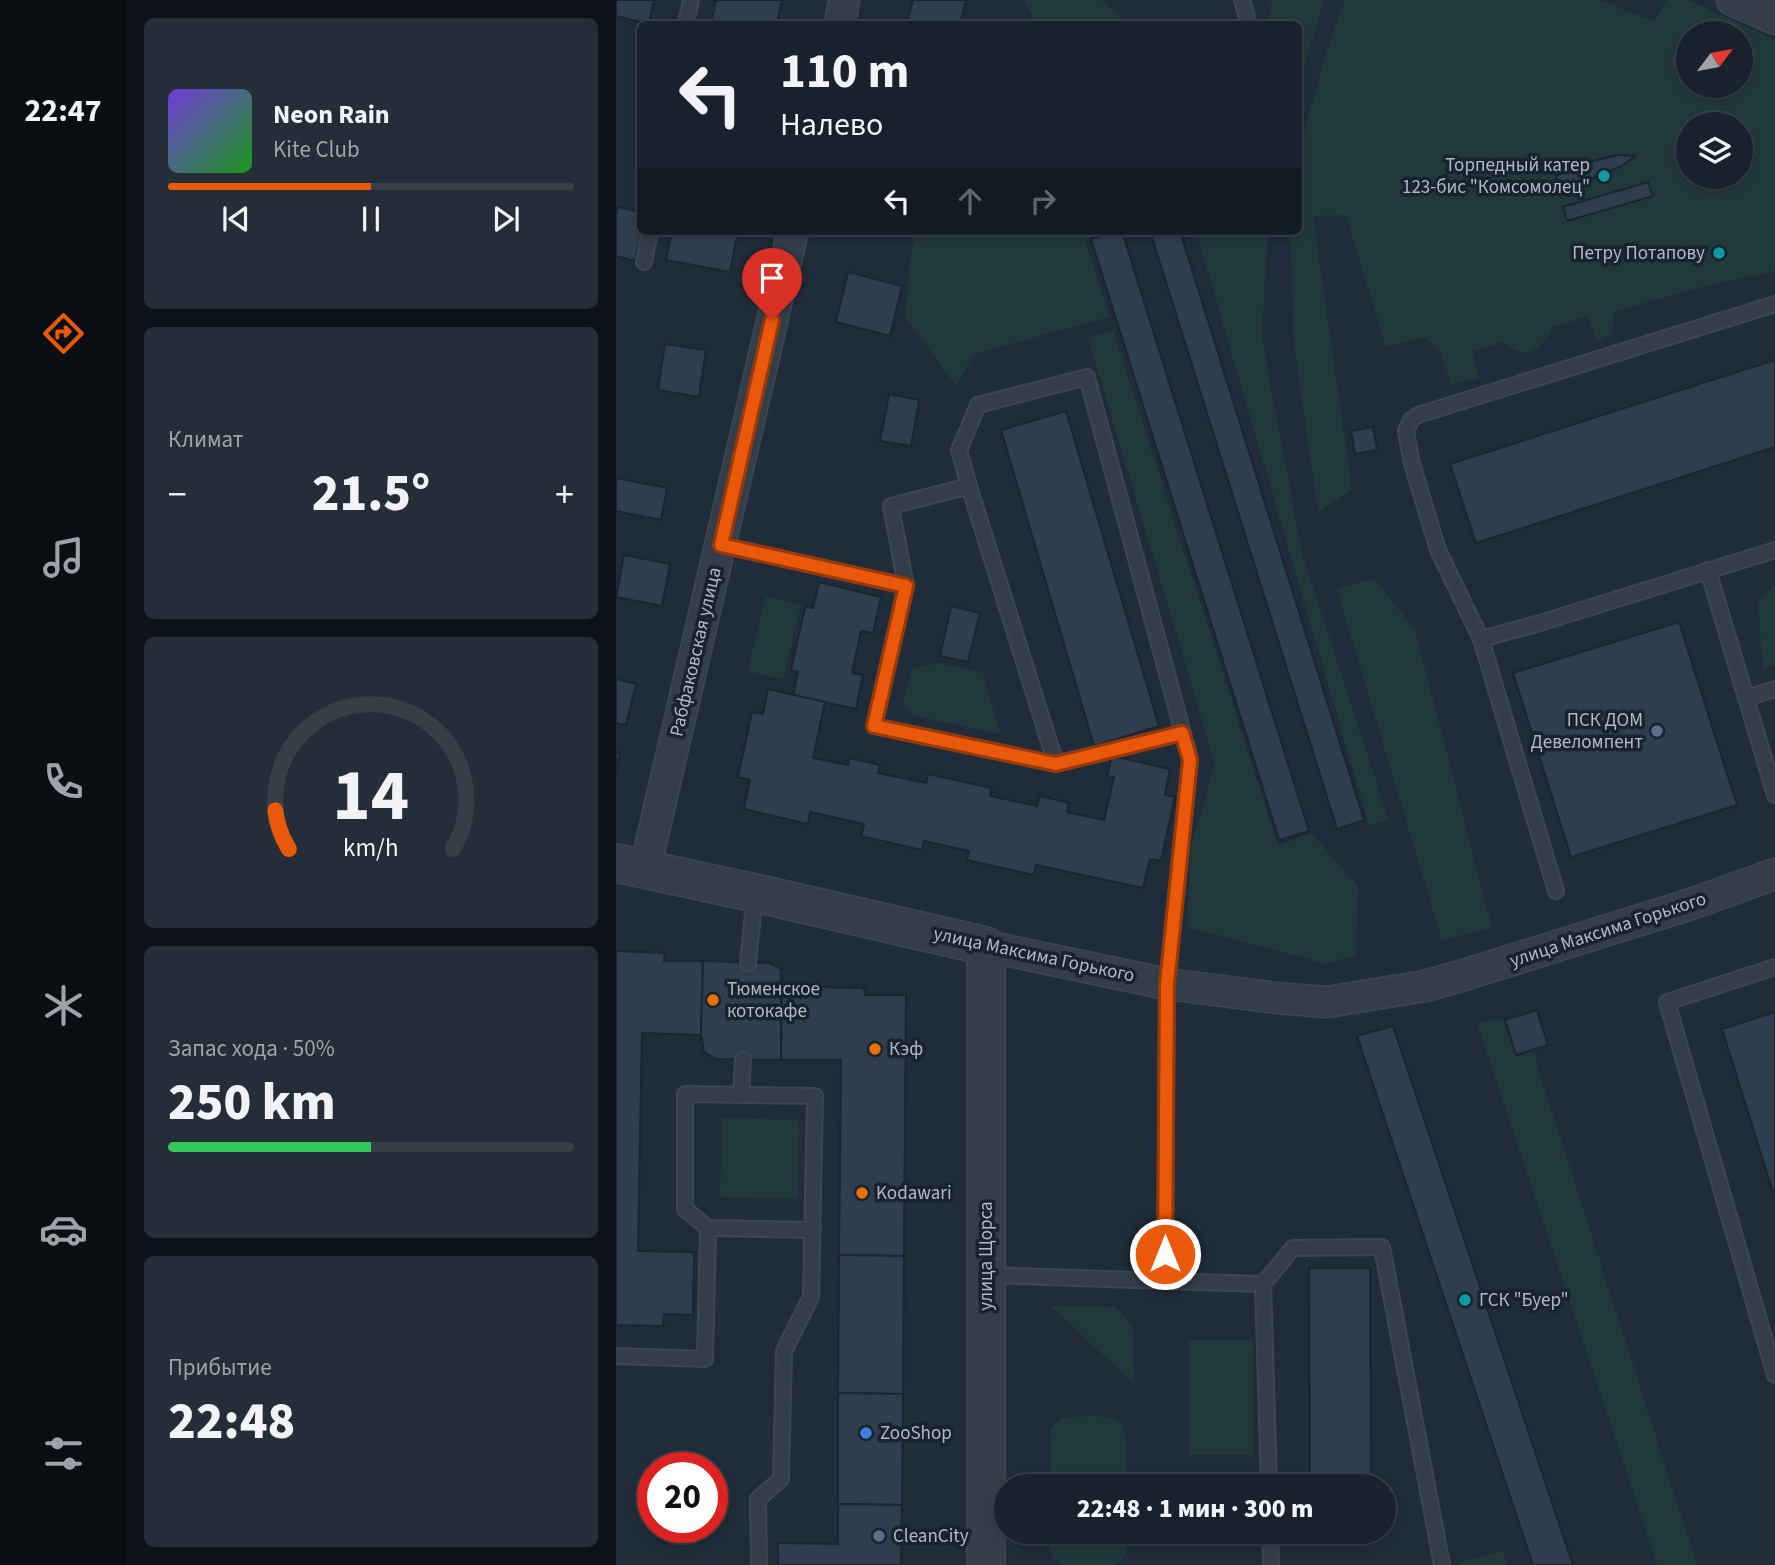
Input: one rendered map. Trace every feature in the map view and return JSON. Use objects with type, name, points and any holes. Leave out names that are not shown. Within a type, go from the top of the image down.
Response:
[{"type":"street","points":[[840,21],[844,0]]},
{"type":"street","points":[[1732,0],[1775,19]]},
{"type":"street","name":"Рабфаковская улица","points":[[630,866],[721,545],[792,235]]},
{"type":"street","name":"улица Максима Горького","points":[[630,866],[1167,984],[1327,1002],[1425,986],[1464,975],[1691,904],[1775,874]]},
{"type":"street","name":"улица Щорса","points":[[986,946],[986,1565]]},
{"type":"lane","points":[[687,21],[691,0]]},
{"type":"lane","points":[[1242,0],[1248,21]]},
{"type":"lane","points":[[644,262],[649,235]]},
{"type":"lane","points":[[1556,891],[1481,639],[1438,550],[1411,460],[1406,430],[1411,420],[1419,415],[1775,304]]},
{"type":"lane","points":[[1056,764],[959,450],[978,405],[1087,377],[1190,760],[1167,984],[1165,1281]]},
{"type":"lane","points":[[969,486],[891,506],[906,586],[874,726],[1056,764],[1182,733]]},
{"type":"lane","points":[[721,545],[906,586]]},
{"type":"lane","points":[[1481,639],[1775,550]]},
{"type":"lane","points":[[1708,570],[1775,795]]},
{"type":"lane","points":[[1746,698],[1775,689]]},
{"type":"lane","points":[[748,962],[755,893]]},
{"type":"lane","points":[[1775,967],[1667,1002],[1775,1375]]},
{"type":"lane","points":[[741,1095],[743,1060]]},
{"type":"lane","points":[[759,1565],[758,1499],[781,1479],[784,1351],[811,1297],[813,1230],[815,1096],[685,1094],[685,1209],[708,1228],[813,1230]]},
{"type":"lane","points":[[616,1356],[705,1359],[708,1228]]},
{"type":"lane","points":[[1269,1474],[1264,1284],[1293,1248],[1382,1247],[1442,1565]]},
{"type":"lane","points":[[986,1275],[1264,1284]]},
{"type":"lane","points":[[1270,1544],[1271,1563]]},
{"type":"green space","points":[[1024,0],[1101,0],[1126,21],[1035,21]]},
{"type":"green space","points":[[1270,0],[1324,0],[1302,73],[1302,21],[1267,21],[1272,4]]},
{"type":"green space","points":[[1346,0],[1600,0],[1654,21],[1667,0],[1688,0],[1734,21],[1676,21],[1676,98],[1754,98],[1754,30],[1775,40],[1775,271],[1693,289],[1614,312],[1612,334],[1597,342],[1588,316],[1552,327],[1543,343],[1532,351],[1518,352],[1503,342],[1472,352],[1479,378],[1452,385],[1439,350],[1425,337],[1386,347],[1346,215],[1313,216],[1352,490],[1318,512],[1295,351],[1290,235],[1302,235],[1302,138],[1335,24]]},
{"type":"green space","points":[[914,235],[1096,235],[1085,240],[1109,317],[974,354],[956,386],[905,316]]},
{"type":"green space","points":[[1197,235],[1267,235],[1262,340],[1302,554],[1389,821],[1369,825]]},
{"type":"green space","points":[[1113,330],[1278,845],[1311,833],[1358,886],[1356,955],[1327,964],[1187,927],[1191,845],[1215,764],[1088,338]]},
{"type":"green space","points":[[1374,578],[1415,630],[1492,928],[1442,940],[1337,589]]},
{"type":"green space","points":[[1775,585],[1775,665],[1763,669],[1758,602]]},
{"type":"green space","points":[[766,596],[801,605],[783,680],[748,671]]},
{"type":"green space","points":[[939,663],[983,673],[1000,734],[912,715],[903,703],[912,668]]},
{"type":"green space","points":[[1502,1018],[1516,1056],[1533,1052],[1697,1565],[1657,1565],[1477,1023]]},
{"type":"green space","points":[[722,1118],[799,1120],[798,1199],[720,1197]]},
{"type":"green space","points":[[1051,1306],[1116,1307],[1133,1327],[1134,1384]]},
{"type":"green space","points":[[1189,1340],[1253,1340],[1253,1455],[1189,1455]]},
{"type":"green space","points":[[1101,1416],[1118,1420],[1126,1440],[1126,1474],[1050,1474],[1051,1428],[1067,1417]]},
{"type":"green space","points":[[1050,1544],[1126,1544],[1126,1556],[1114,1565],[1063,1565],[1054,1559]]},
{"type":"green space","points":[[1503,1551],[1507,1565],[1459,1565],[1459,1562]]},
{"type":"building","points":[[616,0],[654,0],[650,21],[616,16]]},
{"type":"building","points":[[716,0],[782,0],[778,21],[712,21]]},
{"type":"building","points":[[913,0],[966,0],[961,21],[907,21]]},
{"type":"building","points":[[1618,155],[1635,156],[1622,166],[1594,178],[1559,184],[1556,176],[1589,162]]},
{"type":"building","points":[[1648,182],[1653,196],[1567,221],[1563,207]]},
{"type":"building","points":[[618,207],[637,211],[637,235],[641,235],[635,261],[616,256]]},
{"type":"building","points":[[671,235],[737,235],[730,272],[666,260]]},
{"type":"building","points":[[1104,235],[1123,235],[1309,831],[1279,840],[1091,239]]},
{"type":"building","points":[[1151,235],[1181,235],[1364,820],[1337,829]]},
{"type":"building","points":[[848,272],[902,286],[890,336],[836,322]]},
{"type":"building","points":[[665,344],[706,350],[699,397],[658,390]]},
{"type":"building","points":[[1775,360],[1775,447],[1476,543],[1450,464]]},
{"type":"building","points":[[889,394],[919,400],[911,446],[880,441]]},
{"type":"building","points":[[1066,411],[1159,726],[1094,746],[1001,430]]},
{"type":"building","points":[[1373,427],[1377,450],[1355,454],[1351,431]]},
{"type":"building","points":[[616,478],[667,488],[661,520],[616,511]]},
{"type":"building","points":[[624,555],[670,564],[662,606],[616,597]]},
{"type":"building","points":[[819,582],[881,597],[873,633],[861,631],[852,673],[863,675],[856,709],[793,695],[798,672],[791,670],[805,607],[813,608]]},
{"type":"building","points":[[951,606],[980,613],[968,662],[940,656]]},
{"type":"building","points":[[1679,622],[1737,805],[1571,857],[1513,673]]},
{"type":"building","points":[[616,679],[636,684],[626,725],[616,723]]},
{"type":"building","points":[[768,689],[825,702],[813,758],[848,765],[849,758],[880,765],[878,773],[926,783],[928,774],[992,788],[990,796],[1037,806],[1040,796],[1069,803],[1067,812],[1104,820],[1114,777],[1107,776],[1112,756],[1170,769],[1165,795],[1175,797],[1161,861],[1150,859],[1143,888],[1036,865],[1034,875],[967,860],[969,851],[924,841],[922,850],[861,836],[864,824],[810,812],[808,824],[744,809],[750,780],[738,777],[752,712],[763,714]]},
{"type":"building","points":[[616,752],[620,753],[616,773]]},
{"type":"building","points":[[616,951],[665,953],[664,961],[703,961],[701,1035],[642,1033],[638,1251],[694,1252],[693,1315],[664,1314],[663,1326],[616,1325]]},
{"type":"building","points":[[703,961],[770,963],[781,969],[781,1060],[716,1059],[704,1052],[701,1035]]},
{"type":"building","points":[[810,987],[864,988],[865,995],[906,995],[904,1256],[839,1255],[841,1060],[781,1060],[782,994],[810,995]]},
{"type":"building","points":[[1537,1010],[1548,1045],[1516,1055],[1505,1020]]},
{"type":"building","points":[[1775,1012],[1775,1199],[1722,1029]]},
{"type":"building","name":"ГСК \"Буер\"","points":[[1393,1026],[1573,1565],[1533,1565],[1357,1036]]},
{"type":"building","points":[[839,1255],[904,1256],[903,1394],[838,1393]]},
{"type":"building","points":[[1309,1268],[1370,1268],[1371,1474],[1310,1474]]},
{"type":"building","points":[[838,1393],[903,1394],[902,1505],[838,1504]]},
{"type":"building","points":[[838,1504],[902,1505],[901,1565],[778,1565],[778,1543],[838,1544]]},
{"type":"place","name":"Торпедный катер 123-бис \"Комсомолец\"","points":[[1604,176]]},
{"type":"place","name":"Петру Потапову","points":[[1719,253]]},
{"type":"place","name":"ПСК ДОМ Девеломпент","points":[[1657,731]]},
{"type":"place","name":"Тюменское котокафе","points":[[713,1000]]},
{"type":"place","name":"Кэф","points":[[875,1049]]},
{"type":"place","name":"Kodawari","points":[[862,1193]]},
{"type":"place","name":"ГСК \"Буер\"","points":[[1465,1300]]},
{"type":"place","name":"ZooShop","points":[[866,1433]]},
{"type":"place","name":"CleanCity","points":[[879,1536]]},
{"type":"route","points":[[772,320],[721,545],[906,586],[874,726],[1056,764],[1182,733],[1190,760],[1167,984],[1165,1254]]}]
